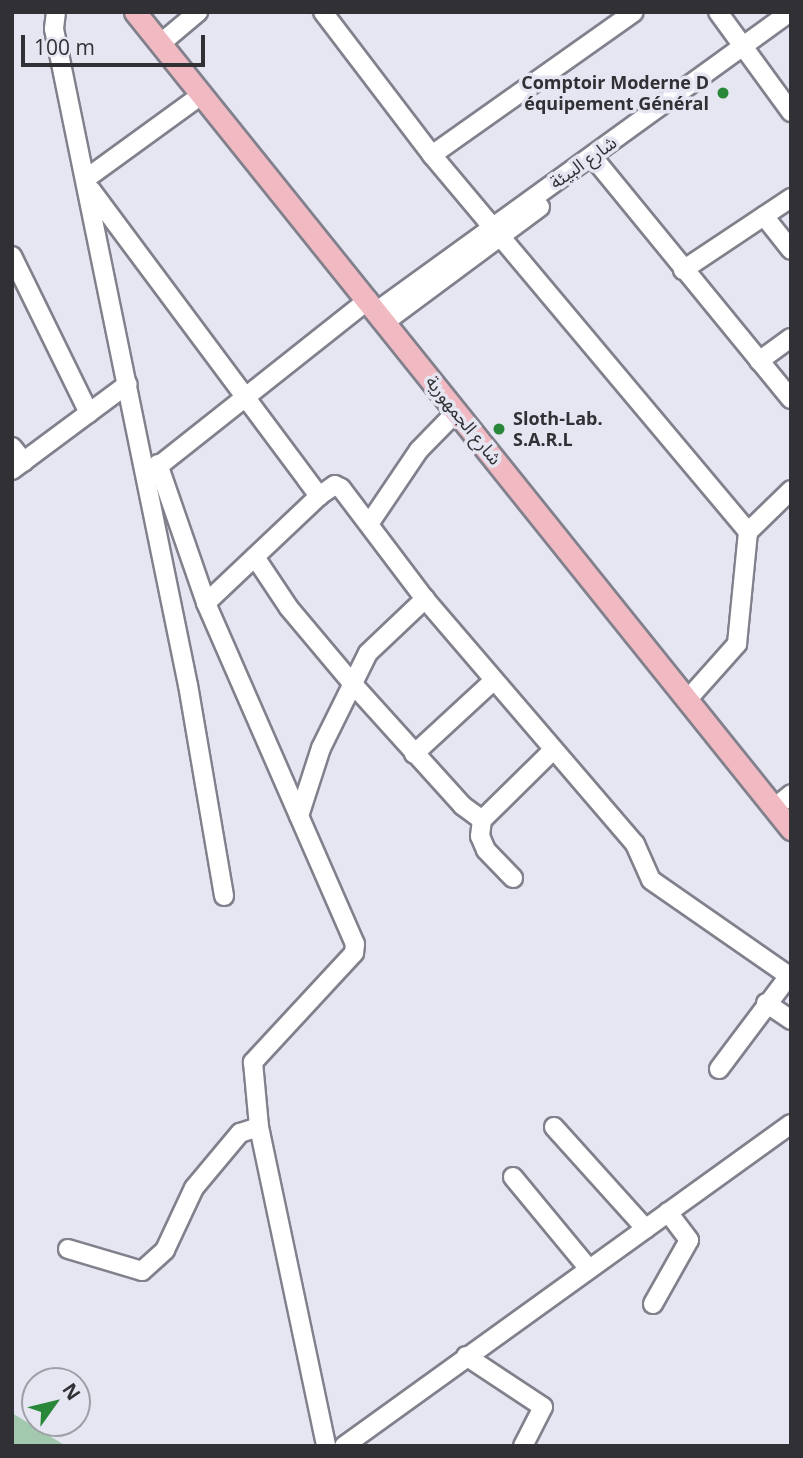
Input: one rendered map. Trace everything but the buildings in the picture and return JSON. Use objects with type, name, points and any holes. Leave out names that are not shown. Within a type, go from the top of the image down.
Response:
[{"type":"main road","name":"شارع الجمهورية","points":[[135,12],[791,829]]},
{"type":"street","points":[[56,12],[54,29],[128,384],[152,471],[224,896]]},
{"type":"street","points":[[160,44],[198,12]]},
{"type":"street","points":[[323,12],[432,155],[748,532]]},
{"type":"street","points":[[432,155],[634,12]]},
{"type":"street","points":[[718,12],[791,112]]},
{"type":"street","name":"شارع البيئة","points":[[152,471],[246,395],[495,231],[596,160],[789,15]]},
{"type":"street","points":[[87,182],[200,96]]},
{"type":"street","points":[[596,160],[791,400]]},
{"type":"street","points":[[87,182],[319,495]]},
{"type":"street","points":[[683,270],[791,198]]},
{"type":"street","points":[[764,216],[791,250]]},
{"type":"street","points":[[12,256],[89,413]]},
{"type":"street","points":[[759,361],[791,338]]},
{"type":"street","points":[[12,447],[18,466],[128,384]]},
{"type":"street","points":[[369,524],[419,450],[457,411]]},
{"type":"street","points":[[152,471],[355,950],[285,1032],[253,1059],[259,1127],[326,1446]]},
{"type":"street","points":[[206,603],[319,495],[335,485],[341,488],[493,681],[635,844],[651,880],[790,975],[766,1003],[719,1069]]},
{"type":"street","points":[[688,699],[737,644],[748,532],[791,489]]},
{"type":"street","points":[[256,557],[289,608],[351,682],[414,754],[482,820]]},
{"type":"street","points":[[299,816],[321,748],[351,682],[374,646],[425,598]]},
{"type":"street","points":[[414,754],[493,681]]},
{"type":"street","points":[[513,878],[486,850],[480,836],[482,820],[553,750]]},
{"type":"street","points":[[774,808],[791,794]]},
{"type":"street","points":[[766,1003],[791,1020]]},
{"type":"street","points":[[344,1446],[790,1124]]},
{"type":"street","points":[[554,1126],[646,1229]]},
{"type":"street","points":[[68,1249],[142,1272],[165,1251],[194,1188],[240,1133],[259,1127]]},
{"type":"street","points":[[513,1177],[589,1269]]},
{"type":"street","points":[[653,1304],[689,1240],[668,1212]]},
{"type":"street","points":[[466,1356],[543,1406],[523,1446]]},
{"type":"green space","points":[[12,1413],[21,1418],[21,1437],[51,1437],[66,1446],[12,1446]]},
{"type":"place","name":"Comptoir Moderne D équipement Général","points":[[723,93]]},
{"type":"place","name":"Sloth-Lab. S.A.R.L","points":[[499,429]]}]
